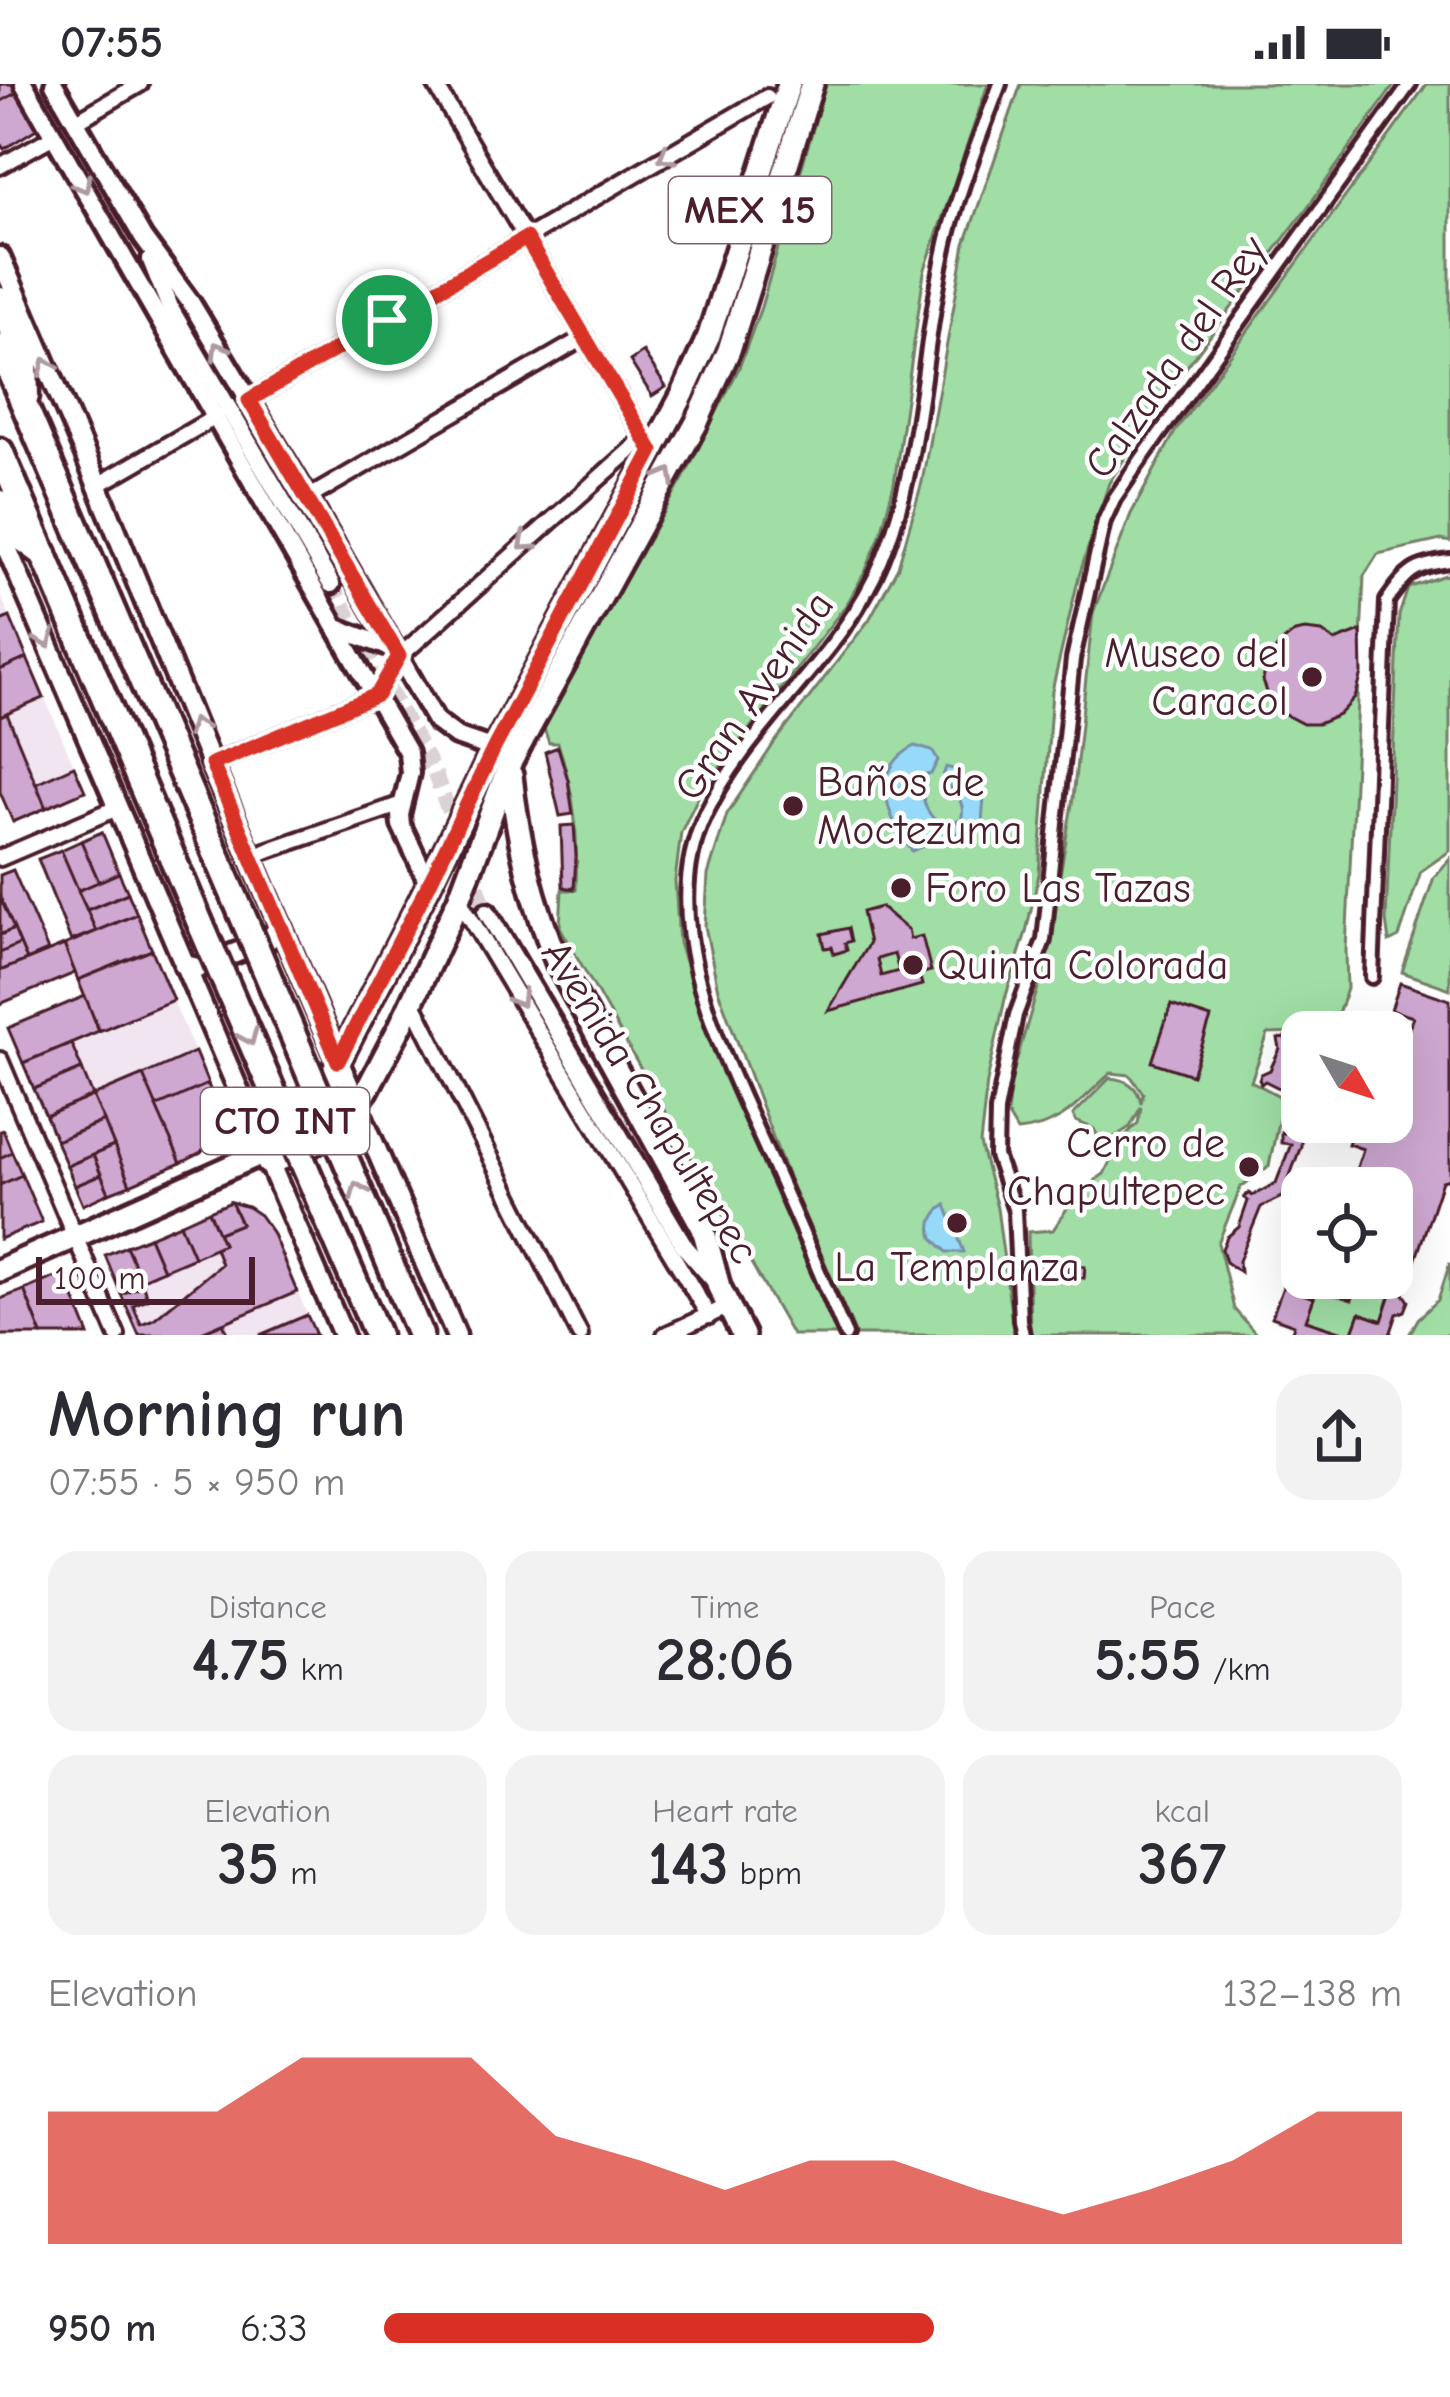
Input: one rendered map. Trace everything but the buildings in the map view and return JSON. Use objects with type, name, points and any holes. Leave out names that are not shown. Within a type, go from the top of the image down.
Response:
[{"type":"highway","points":[[0,300],[25,362],[27,410]]},
{"type":"highway","name":"CTO INT","points":[[0,348],[420,1335]]},
{"type":"highway","name":"CTO INT","points":[[0,451],[372,1324]]},
{"type":"highway","points":[[0,503],[14,532],[45,554]]},
{"type":"main road","name":"MEX 15","points":[[358,1105],[459,899],[502,756],[648,444],[683,394],[709,336],[769,97],[789,84]]},
{"type":"main road","name":"MEX 15","points":[[266,1158],[302,1116],[338,1061],[429,884],[697,422],[729,350],[812,84]]},
{"type":"main road","name":"CTO INT","points":[[0,257],[456,1335]]},
{"type":"main road","name":"CTO INT","points":[[0,532],[343,1335]]},
{"type":"main road","points":[[502,756],[543,927],[558,964],[703,1228],[719,1303]]},
{"type":"main road","points":[[184,965],[199,968],[268,940],[281,926]]},
{"type":"main road","points":[[0,1270],[266,1158],[303,1151],[358,1105]]},
{"type":"main road","name":"Avenida Chapultepec","points":[[719,1303],[743,1335]]},
{"type":"street","points":[[25,84],[408,753],[410,773],[401,825],[429,884]]},
{"type":"street","points":[[54,84],[143,238],[190,303],[308,498],[436,721],[456,736],[502,756]]},
{"type":"street","points":[[75,122],[140,84]]},
{"type":"street","points":[[212,764],[377,695],[397,653],[648,444],[435,84]]},
{"type":"street","name":"Gran Avenida","points":[[847,1335],[702,992],[689,926],[690,856],[705,813],[731,772],[859,607],[883,558],[908,465],[943,254],[1000,84]]},
{"type":"street","name":"Calzada del Rey","points":[[1023,1335],[1015,1211],[996,1156],[998,1111],[1016,1015],[1044,940],[1073,659],[1104,521],[1137,465],[1410,84]]},
{"type":"street","points":[[249,400],[769,97],[801,124]]},
{"type":"street","points":[[0,166],[54,136]]},
{"type":"street","points":[[143,238],[171,310],[331,584]]},
{"type":"street","points":[[308,498],[585,337]]},
{"type":"street","points":[[98,485],[217,416]]},
{"type":"street","points":[[1372,977],[1387,602],[1405,574],[1426,563],[1450,561]]},
{"type":"street","points":[[339,628],[397,653]]},
{"type":"street","points":[[251,856],[402,804]]},
{"type":"street","points":[[0,858],[117,808]]},
{"type":"street","name":"Avenida Chapultepec","points":[[459,899],[719,1303]]},
{"type":"street","name":"Avenida Chapultepec","points":[[487,912],[719,1303]]},
{"type":"street","points":[[412,1001],[580,1335]]},
{"type":"street","points":[[0,1060],[117,1335]]},
{"type":"street","points":[[665,1335],[719,1303]]},
{"type":"shaded area","points":[[0,594],[85,791],[46,808],[7,715],[0,717]]},
{"type":"shaded area","points":[[102,832],[216,1102],[218,1123],[211,1142],[181,1163],[163,1125],[93,1096],[71,1044],[23,1063],[8,1028],[85,996],[64,945],[96,931],[78,891]]},
{"type":"shaded area","points":[[231,1202],[260,1215],[272,1232],[316,1335],[139,1335],[121,1294],[140,1280],[222,1245],[218,1233],[240,1224]]},
{"type":"green space","points":[[826,84],[988,84],[924,272],[894,484],[866,570],[847,604],[701,791],[681,832],[675,881],[679,943],[715,1056],[839,1335],[792,1335],[560,927],[562,890],[576,890],[577,850],[569,781],[558,743],[549,743],[543,726],[684,477],[739,368]]},
{"type":"green space","points":[[1021,84],[1395,84],[1163,398],[1109,483],[1079,576],[1052,691],[1039,874],[1005,999],[987,1082],[980,1144],[997,1208],[1014,1335],[856,1335],[786,1172],[718,990],[705,926],[708,875],[727,814],[775,742],[869,620],[898,567],[922,482],[965,244]]},
{"type":"green space","points":[[1427,84],[1450,84],[1450,542],[1378,554],[1364,576],[1347,989],[1339,1011],[1281,1011],[1281,1034],[1268,1034],[1251,1081],[1281,1097],[1269,1166],[1241,1187],[1218,1243],[1234,1309],[1257,1335],[1030,1335],[1028,1232],[1053,1230],[1077,1193],[1104,1174],[1120,1141],[1138,1123],[1141,1107],[1130,1127],[1102,1145],[1094,1129],[1073,1115],[1110,1078],[1131,1084],[1141,1103],[1143,1093],[1130,1075],[1111,1073],[1059,1119],[1033,1129],[1017,1131],[1007,1114],[1011,1079],[1045,964],[1073,798],[1093,613],[1131,514],[1176,430]]},
{"type":"green space","points":[[1450,577],[1450,851],[1421,871],[1399,937],[1389,942],[1386,920],[1399,615],[1408,588]]},
{"type":"green space","points":[[1450,859],[1450,989],[1402,972],[1434,877]]},
{"type":"green space","points":[[1450,1263],[1450,1335],[1409,1335],[1438,1300]]},
{"type":"green space","points":[[1314,1299],[1389,1299],[1382,1321],[1360,1314],[1352,1335],[1306,1320]]},
{"type":"water","points":[[915,746],[932,751],[938,760],[931,774],[923,775],[922,790],[927,810],[942,826],[961,820],[962,814],[958,797],[942,779],[946,767],[984,796],[982,823],[912,851],[895,824],[886,795],[891,768]]},
{"type":"water","points":[[946,1205],[964,1252],[947,1252],[933,1238],[933,1219]]},
{"type":"tunnel","points":[[331,584],[434,772],[487,912]]},
{"type":"place","name":"Museo del Caracol","points":[[1312,677]]},
{"type":"place","name":"Baños de Moctezuma","points":[[793,806]]},
{"type":"place","name":"Foro Las Tazas","points":[[901,888]]},
{"type":"place","name":"Quinta Colorada","points":[[913,965]]},
{"type":"place","name":"Cerro de Chapultepec","points":[[1249,1167]]},
{"type":"place","name":"La Templanza","points":[[957,1223]]},
{"type":"route","points":[[526,238],[652,451],[494,748],[338,1061],[212,764],[377,695],[399,656],[249,400],[387,320],[526,238]]}]
